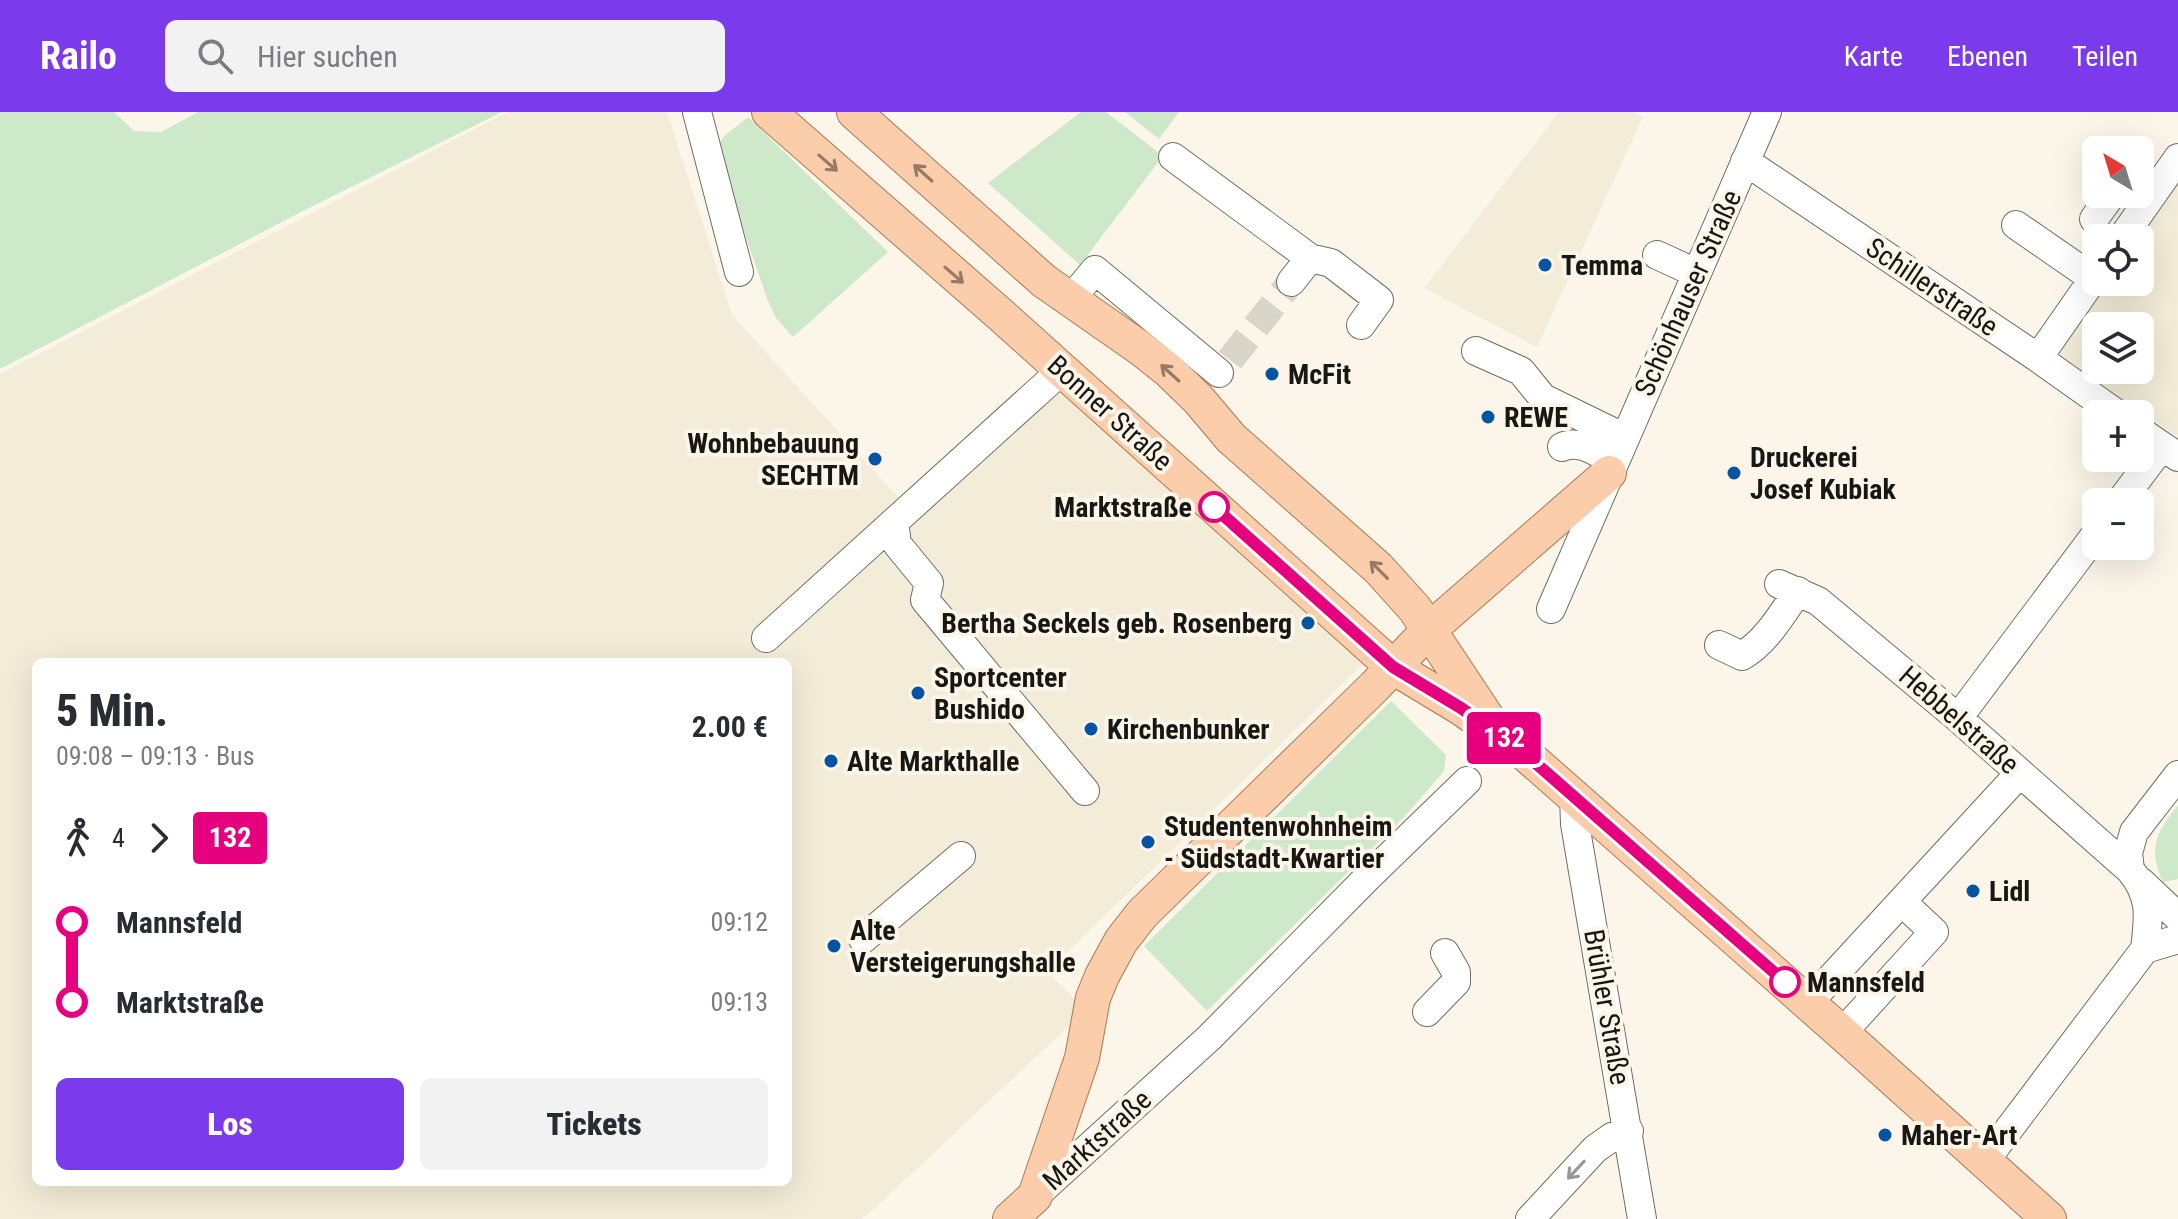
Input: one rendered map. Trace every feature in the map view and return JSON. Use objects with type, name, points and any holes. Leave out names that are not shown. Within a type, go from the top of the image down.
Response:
[{"type":"main road","name":"Bonner Straße","points":[[769,112],[1062,370],[1412,647],[1497,732]]},
{"type":"main road","name":"Bonner Straße","points":[[854,112],[1031,270],[1169,371],[1231,438],[1378,568],[1415,609],[1412,647],[1461,708],[1497,732],[1574,795],[2049,1219]]},
{"type":"main road","name":"Schönhauser Straße","points":[[1412,647],[1616,457]]},
{"type":"main road","name":"Marktstraße","points":[[1010,1219],[1035,1196],[1082,1058],[1093,998],[1121,941],[1142,914],[1412,647]]},
{"type":"street","name":"Schönhauser Straße","points":[[1551,609],[1767,112]]},
{"type":"street","points":[[703,116],[739,272]]},
{"type":"street","points":[[1173,157],[1310,258],[1331,263],[1379,300],[1361,325]]},
{"type":"street","name":"Schillerstraße","points":[[1745,161],[2097,400]]},
{"type":"street","points":[[2154,187],[2176,164]]},
{"type":"street","points":[[2094,219],[2102,208]]},
{"type":"street","points":[[2016,225],[2082,268]]},
{"type":"street","points":[[1660,250],[1699,267]]},
{"type":"street","points":[[1291,282],[1310,258]]},
{"type":"street","points":[[1070,300],[1095,270],[1225,366],[1198,399]]},
{"type":"street","points":[[2038,358],[2082,295]]},
{"type":"street","points":[[1476,351],[1521,371],[1543,398],[1577,415],[1616,457]]},
{"type":"street","points":[[766,638],[1062,370]]},
{"type":"street","points":[[1562,447],[1581,445],[1616,457]]},
{"type":"street","points":[[2130,488],[2160,445]]},
{"type":"street","points":[[904,513],[897,544],[929,583],[925,600],[1085,791]]},
{"type":"street","points":[[1958,718],[2082,553]]},
{"type":"street","name":"Hebbelstraße","points":[[1719,645],[1742,656],[1754,649],[1776,623],[1788,588],[1818,601],[1958,718],[2178,917]]},
{"type":"street","points":[[1808,1003],[2020,773]]},
{"type":"street","points":[[1984,1162],[2145,949],[2149,909],[2128,853],[2134,832],[2178,775]]},
{"type":"street","name":"Marktstraße","points":[[1035,1196],[1227,1021],[1467,781]]},
{"type":"street","name":"Brühler Straße","points":[[1574,795],[1575,824],[1642,1219]]},
{"type":"street","points":[[863,939],[961,856]]},
{"type":"street","points":[[1842,1033],[1934,932],[1902,902]]},
{"type":"street","points":[[2145,949],[2178,939]]},
{"type":"street","points":[[1427,1012],[1456,982],[1456,972],[1445,953]]},
{"type":"street","points":[[1530,1219],[1595,1149],[1612,1137],[1629,1131]]},
{"type":"shaded area","points":[[508,112],[667,112],[732,315],[917,518],[1066,383],[1372,655],[1047,972],[1086,1010],[861,1219],[0,1219],[0,374]]},
{"type":"shaded area","points":[[1559,112],[1633,112],[1643,117],[1537,347],[1424,288]]},
{"type":"shaded area","points":[[2178,173],[2178,437],[2154,421],[2154,400],[2123,400],[2099,384],[2154,384],[2154,312],[2082,312],[2082,373],[2051,352],[2091,296],[2154,296],[2154,224],[2142,224]]},
{"type":"green space","points":[[0,112],[114,112],[134,131],[161,132],[198,112],[502,112],[303,211],[0,369]]},
{"type":"green space","points":[[1081,112],[1106,112],[1163,156],[1080,265],[988,183]]},
{"type":"green space","points":[[1125,112],[1179,112],[1159,139]]},
{"type":"green space","points":[[748,117],[888,252],[793,337],[776,318],[768,301],[716,150],[723,137]]},
{"type":"green space","points":[[1391,701],[1446,755],[1444,771],[1407,814],[1207,1011],[1144,946]]},
{"type":"green space","points":[[2178,805],[2178,879],[2163,882],[2155,849],[2160,832]]},
{"type":"tunnel","points":[[1230,360],[1291,282]]},
{"type":"bus line","name":"132","points":[[1214,507],[1393,667],[1461,708],[1523,752],[1785,982]]},
{"type":"place","name":"Temma","points":[[1545,265]]},
{"type":"place","name":"McFit","points":[[1272,374]]},
{"type":"place","name":"REWE","points":[[1488,417]]},
{"type":"place","name":"Wohnbebauung SECHTM","points":[[875,459]]},
{"type":"place","name":"Druckerei Josef Kubiak","points":[[1734,473]]},
{"type":"place","name":"Marktstraße","points":[[1214,507]]},
{"type":"place","name":"Bertha Seckels geb. Rosenberg","points":[[1308,623]]},
{"type":"place","name":"Sportcenter Bushido","points":[[918,693]]},
{"type":"place","name":"Kirchenbunker","points":[[1091,729]]},
{"type":"place","name":"Alte Markthalle","points":[[831,761]]},
{"type":"place","name":"Studentenwohnheim - Südstadt-Kwartier","points":[[1148,842]]},
{"type":"place","name":"Lidl","points":[[1973,891]]},
{"type":"place","name":"Alte Versteigerungshalle","points":[[834,946]]},
{"type":"place","name":"Mannsfeld","points":[[1785,982]]},
{"type":"place","name":"Maher-Art","points":[[1885,1135]]}]
